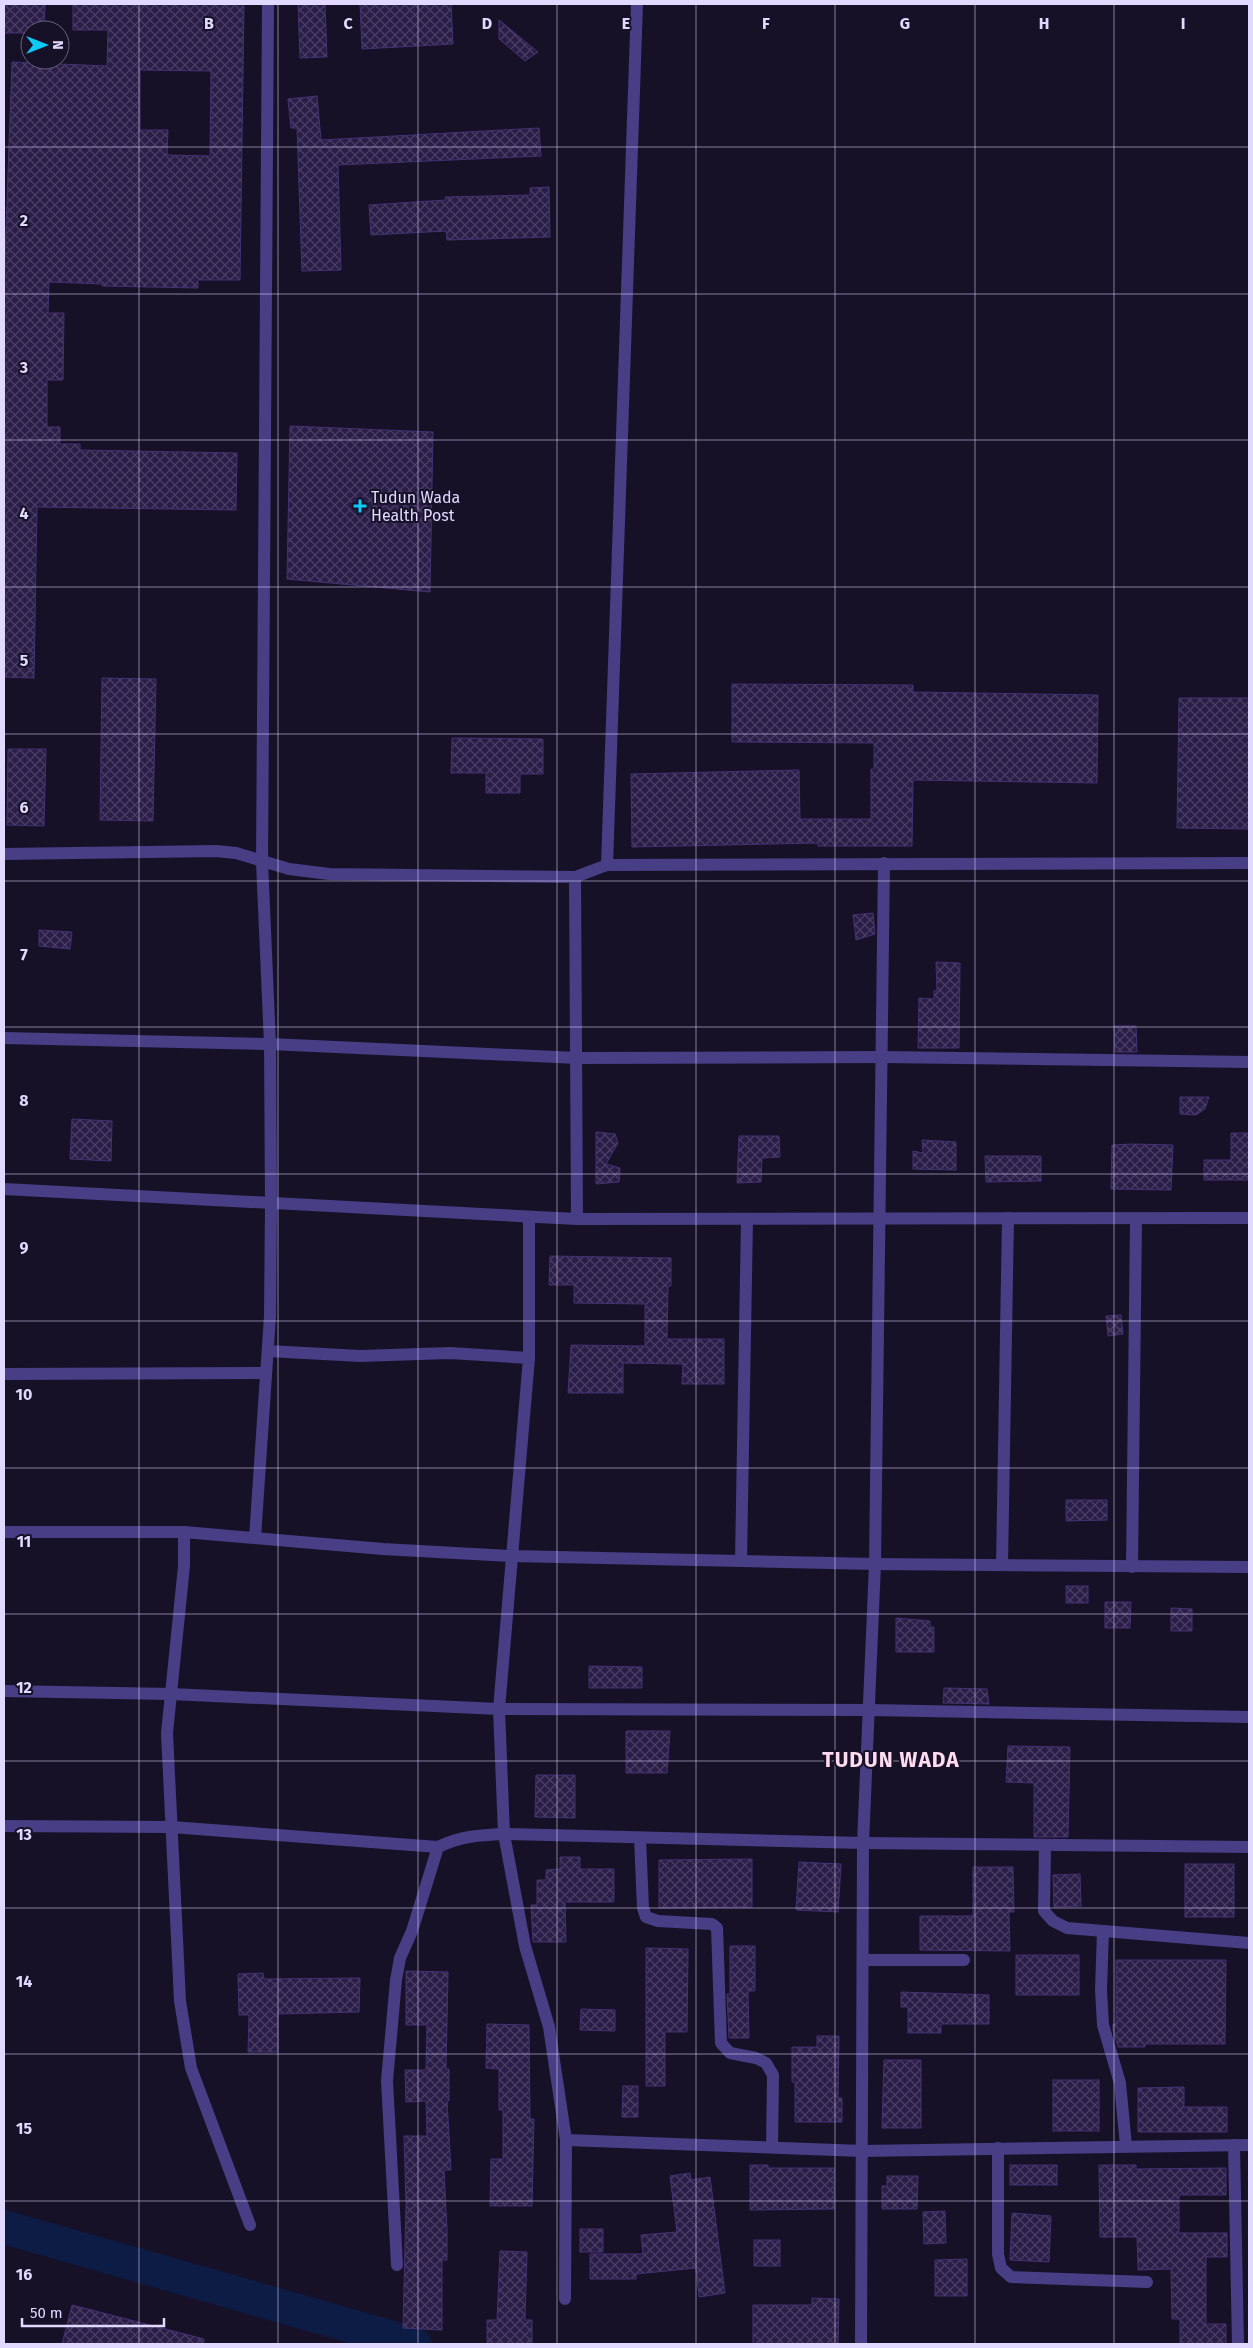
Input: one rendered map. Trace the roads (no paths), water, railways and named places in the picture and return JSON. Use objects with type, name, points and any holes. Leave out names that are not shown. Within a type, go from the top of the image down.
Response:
[{"type":"street","points":[[255,1538],[268,1351],[271,1204],[270,1044],[262,862],[268,4]]},
{"type":"street","points":[[608,865],[637,4]]},
{"type":"street","points":[[4,854],[216,851],[236,853],[289,869],[329,874],[575,877],[608,865],[1249,863]]},
{"type":"street","points":[[860,2344],[863,1843],[874,1564],[884,863]]},
{"type":"street","points":[[575,877],[578,1058],[577,1219]]},
{"type":"street","points":[[4,1038],[270,1044],[578,1058],[882,1057],[1249,1062]]},
{"type":"street","points":[[4,1189],[529,1218],[1249,1218]]},
{"type":"street","points":[[529,1218],[529,1358],[499,1709],[504,1834],[525,1946],[550,2027],[566,2140],[565,2299]]},
{"type":"street","points":[[1002,1565],[1008,1218]]},
{"type":"street","points":[[740,1560],[748,1219]]},
{"type":"street","points":[[1132,1567],[1136,1219]]},
{"type":"street","points":[[268,1351],[360,1356],[450,1353],[529,1358]]},
{"type":"street","points":[[4,1374],[265,1374]]},
{"type":"street","points":[[4,1532],[184,1532],[511,1556],[874,1564],[1249,1567]]},
{"type":"street","points":[[184,1532],[184,1566],[167,1733],[180,2001],[191,2068],[250,2225]]},
{"type":"street","points":[[4,1691],[171,1694],[499,1709],[869,1710],[1249,1717]]},
{"type":"street","points":[[4,1826],[171,1827],[438,1847],[471,1835],[504,1834],[863,1843],[1249,1847]]},
{"type":"street","points":[[640,1838],[643,1908],[646,1917],[658,1921],[712,1924],[717,1928],[721,2043],[730,2053],[766,2062],[773,2075],[772,2147]]},
{"type":"street","points":[[1045,1845],[1044,1911],[1053,1921],[1067,1928],[1249,1943]]},
{"type":"street","points":[[396,2265],[387,2081],[396,1980],[400,1958],[412,1931],[438,1847]]},
{"type":"street","points":[[1104,1931],[1101,1990],[1102,2025],[1120,2083],[1126,2146]]},
{"type":"street","points":[[863,1960],[964,1960]]},
{"type":"street","points":[[566,2140],[862,2151],[1249,2144]]},
{"type":"street","points":[[1234,2145],[1238,2344]]},
{"type":"street","points":[[998,2148],[998,2254],[1001,2268],[1011,2277],[1147,2282]]},
{"type":"waterway","points":[[4,2227],[414,2344]]},
{"type":"place","name":"Tudun Wada Health Post","points":[[360,506]]},
{"type":"district","name":"TUDUN WADA","points":[[891,1760]]}]
